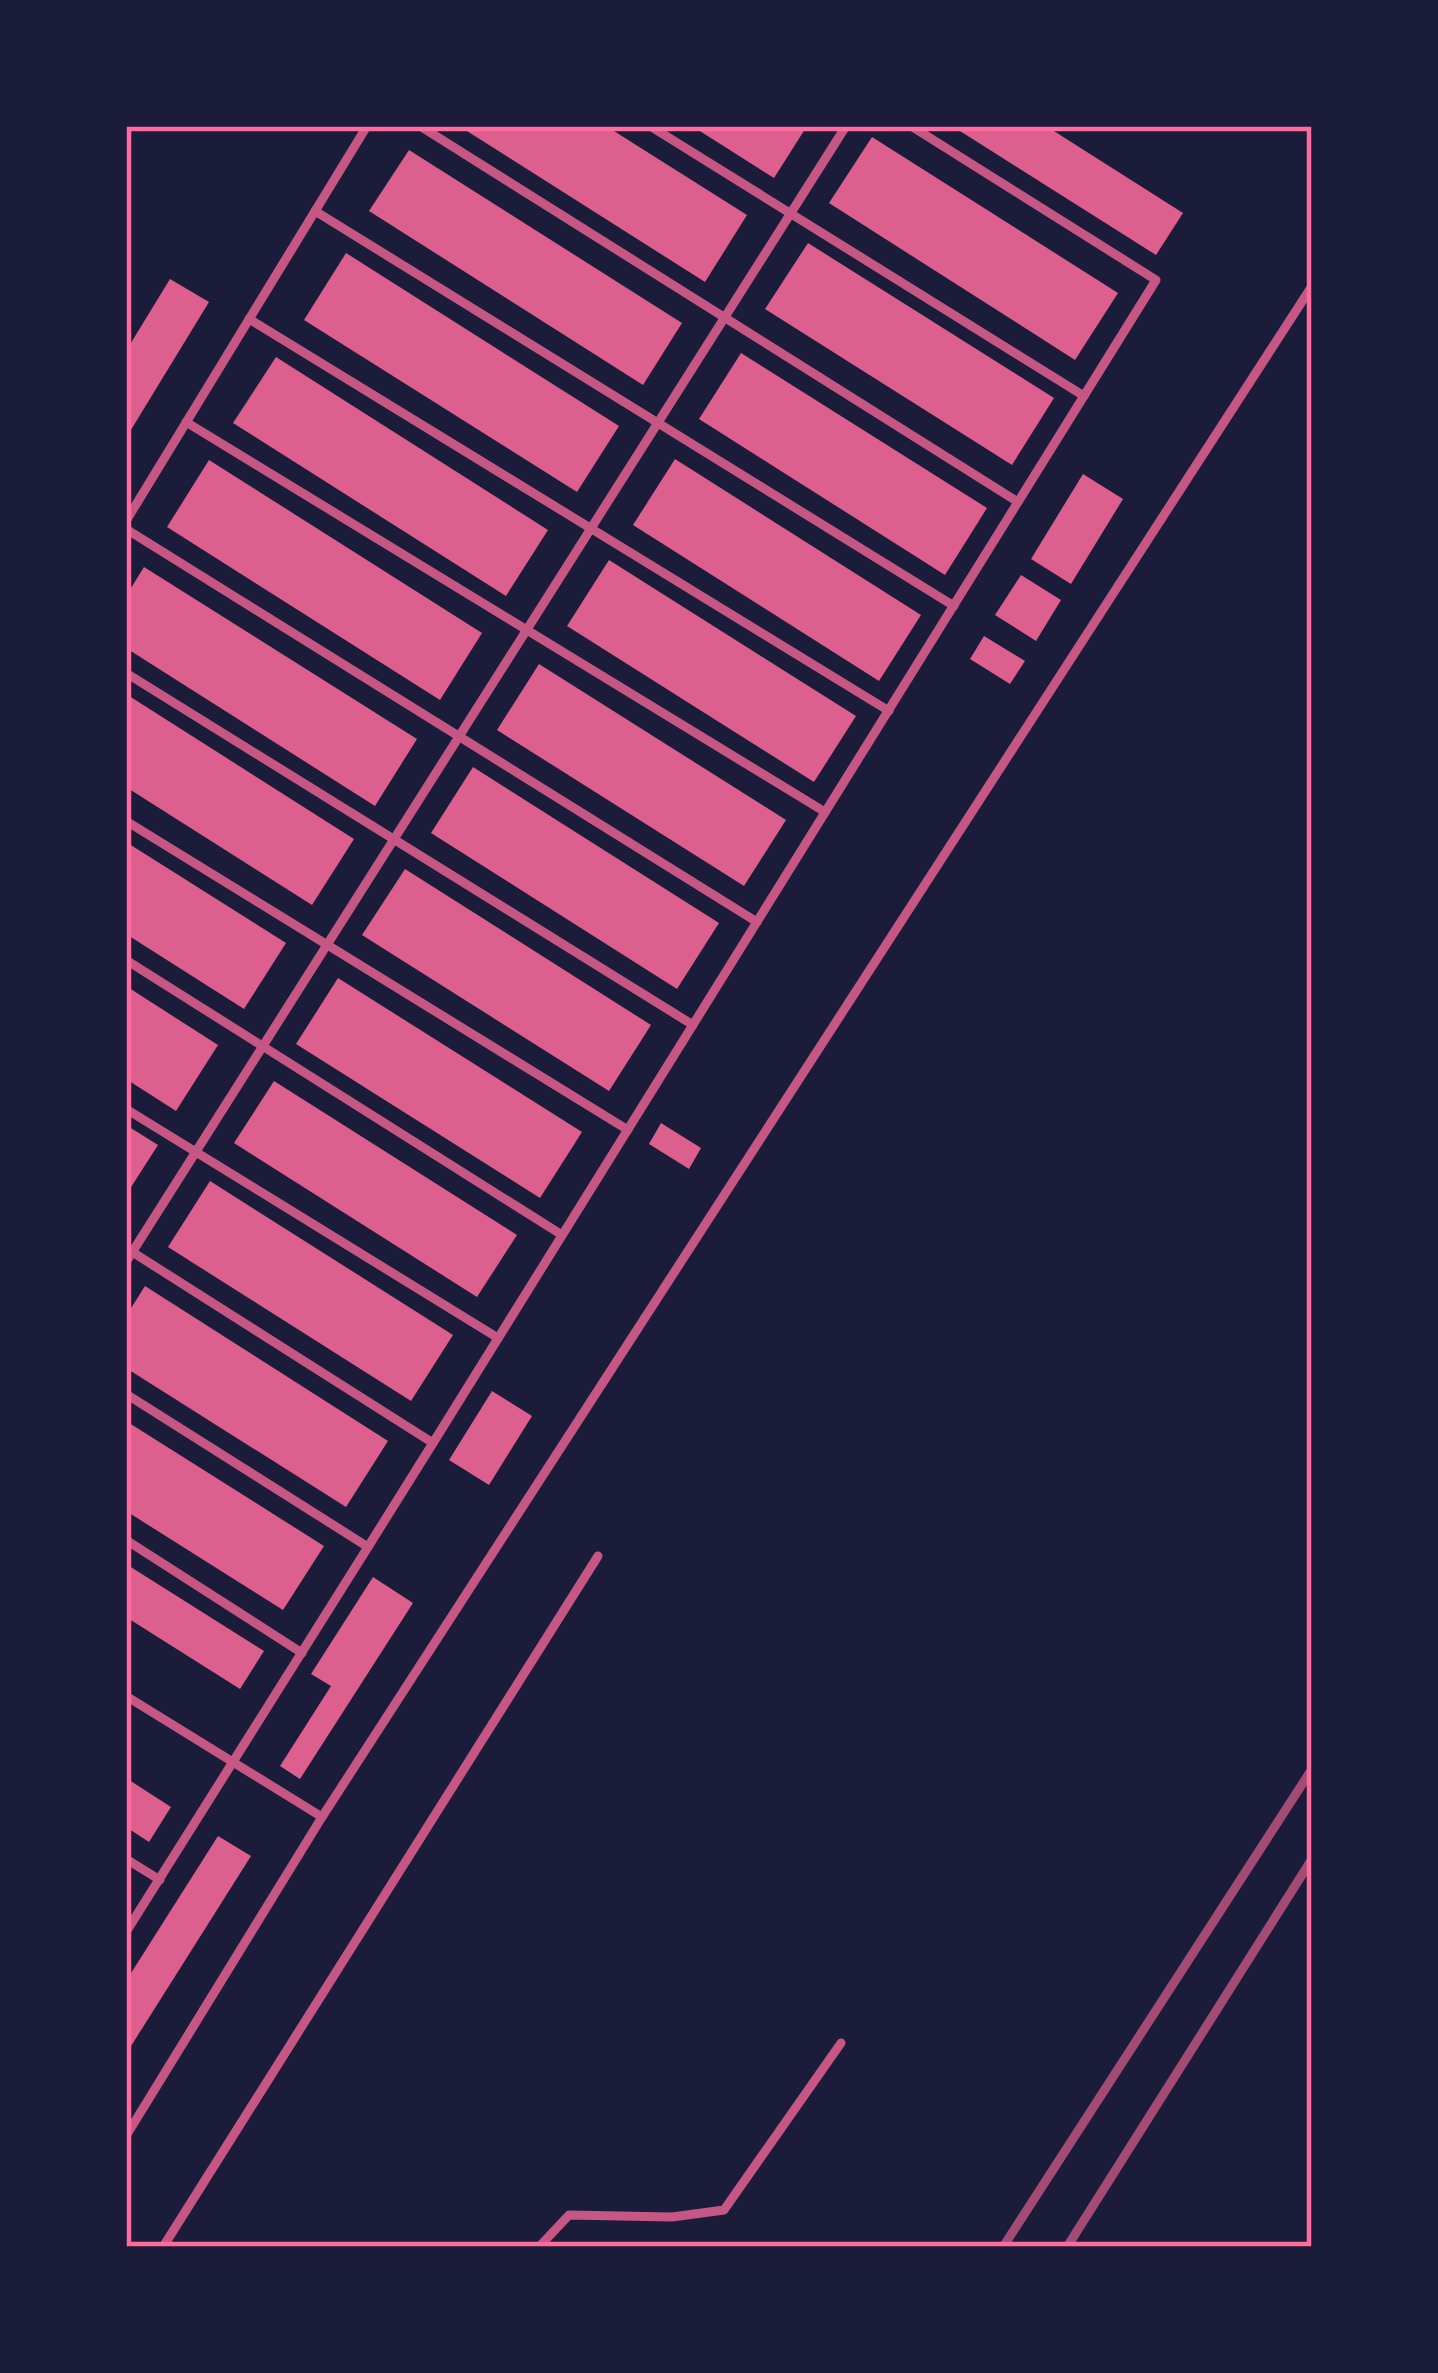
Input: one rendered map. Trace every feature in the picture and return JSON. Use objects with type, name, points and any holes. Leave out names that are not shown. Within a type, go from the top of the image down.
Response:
[{"type":"lane","points":[[367,126],[126,525],[757,922]]},
{"type":"lane","points":[[421,126],[1018,502]]},
{"type":"lane","points":[[650,126],[1084,396]]},
{"type":"lane","points":[[433,1443],[128,1254],[846,126]]},
{"type":"lane","points":[[126,1932],[1156,280],[910,126]]},
{"type":"lane","points":[[315,211],[954,606]]},
{"type":"lane","points":[[126,2136],[322,1817],[1312,286]]},
{"type":"lane","points":[[249,319],[889,711]]},
{"type":"lane","points":[[186,422],[825,812]]},
{"type":"lane","points":[[126,673],[693,1024]]},
{"type":"lane","points":[[126,821],[628,1130]]},
{"type":"lane","points":[[126,959],[562,1235]]},
{"type":"lane","points":[[126,1108],[498,1338]]},
{"type":"lane","points":[[126,1394],[368,1547]]},
{"type":"lane","points":[[126,1540],[302,1653]]},
{"type":"lane","points":[[163,2247],[598,1556]]},
{"type":"lane","points":[[126,1696],[322,1817]]},
{"type":"lane","points":[[126,1859],[160,1880]]},
{"type":"lane","points":[[539,2247],[569,2215],[672,2217],[724,2210],[841,2044]]},
{"type":"building","points":[[459,126],[606,126],[747,215],[705,282]]},
{"type":"building","points":[[692,126],[807,126],[774,178]]},
{"type":"building","points":[[952,126],[1046,126],[1183,213],[1156,255]]},
{"type":"building","points":[[872,137],[1118,293],[1075,360],[829,203]]},
{"type":"building","points":[[409,150],[682,323],[643,385],[369,211]]},
{"type":"building","points":[[808,243],[1054,398],[1012,465],[765,309]]},
{"type":"building","points":[[346,253],[619,426],[577,492],[304,320]]},
{"type":"building","points":[[170,279],[209,302],[126,438],[126,351]]},
{"type":"building","points":[[741,353],[987,508],[945,575],[699,419]]},
{"type":"building","points":[[276,357],[548,530],[506,596],[233,423]]},
{"type":"building","points":[[675,459],[921,615],[879,681],[633,525]]},
{"type":"building","points":[[209,460],[482,633],[440,700],[167,527]]},
{"type":"building","points":[[1083,474],[1123,499],[1071,584],[1031,559]]},
{"type":"building","points":[[609,560],[856,716],[814,782],[567,626]]},
{"type":"building","points":[[144,567],[417,739],[375,806],[126,648],[126,596]]},
{"type":"building","points":[[1021,575],[1061,600],[1036,641],[995,615]]},
{"type":"building","points":[[984,636],[1025,661],[1010,684],[970,659]]},
{"type":"building","points":[[539,664],[786,820],[744,886],[497,730]]},
{"type":"building","points":[[126,694],[354,839],[312,905],[126,787]]},
{"type":"building","points":[[473,767],[719,923],[677,989],[431,833]]},
{"type":"building","points":[[126,842],[286,943],[244,1009],[126,934]]},
{"type":"building","points":[[405,869],[651,1025],[609,1091],[362,935]]},
{"type":"building","points":[[338,978],[582,1132],[540,1198],[296,1044]]},
{"type":"building","points":[[126,986],[218,1045],[176,1111],[126,1079]]},
{"type":"building","points":[[274,1081],[517,1235],[477,1297],[234,1143]]},
{"type":"building","points":[[661,1123],[701,1148],[689,1169],[649,1144]]},
{"type":"building","points":[[126,1125],[158,1145],[126,1195]]},
{"type":"building","points":[[210,1181],[453,1335],[411,1401],[168,1247]]},
{"type":"building","points":[[145,1286],[388,1441],[346,1507],[126,1368],[126,1316]]},
{"type":"building","points":[[492,1391],[532,1416],[489,1485],[449,1460]]},
{"type":"building","points":[[126,1421],[324,1546],[283,1610],[126,1511]]},
{"type":"building","points":[[126,1564],[264,1651],[240,1689],[126,1617]]},
{"type":"building","points":[[373,1577],[413,1603],[300,1779],[280,1766],[331,1686],[311,1674]]},
{"type":"building","points":[[126,1778],[171,1807],[149,1842],[126,1827]]},
{"type":"building","points":[[218,1836],[251,1856],[126,2054],[126,1981]]},
{"type":"railway","points":[[1003,2247],[1312,1769]]},
{"type":"railway","points":[[1067,2247],[1312,1859]]}]
